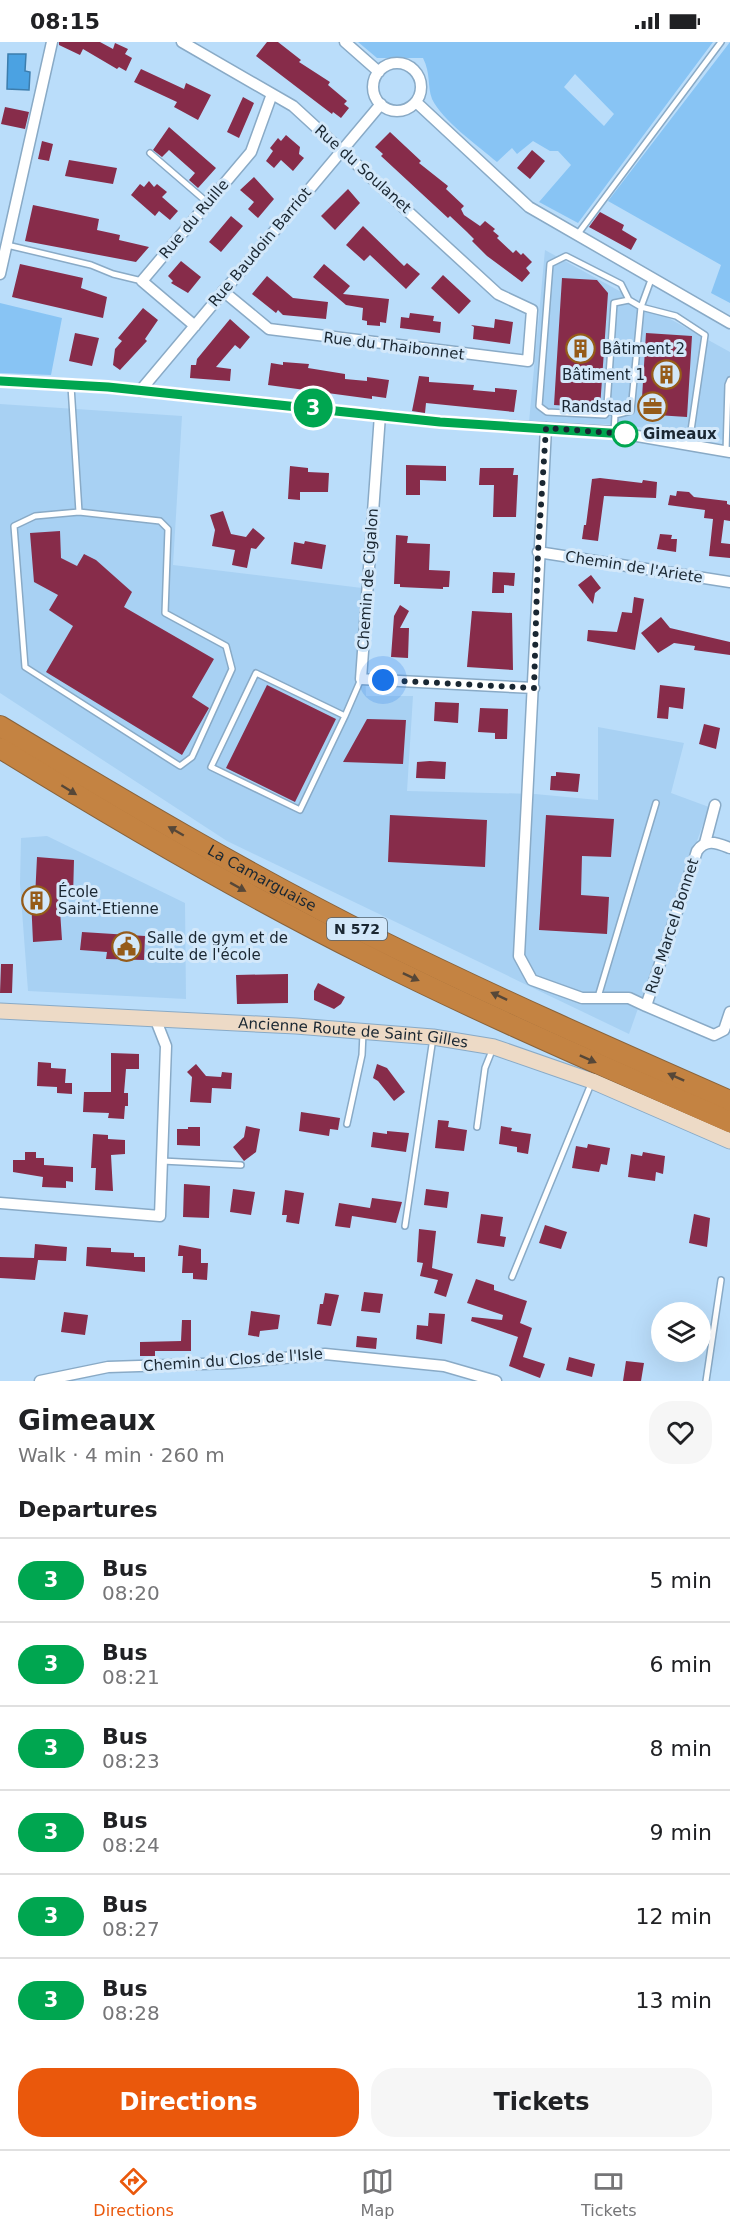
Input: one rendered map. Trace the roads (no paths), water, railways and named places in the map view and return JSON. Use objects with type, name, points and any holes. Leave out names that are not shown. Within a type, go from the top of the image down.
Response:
[{"type":"highway","name":"La Camarguaise","points":[[0,726],[236,865],[379,940],[579,1034],[730,1101]]},
{"type":"highway","name":"La Camarguaise","points":[[0,749],[147,837],[368,956],[572,1052],[730,1122]]},
{"type":"street","points":[[0,274],[52,42]]},
{"type":"street","name":"Rue du Soulanet","points":[[182,42],[293,106],[498,294],[532,310]]},
{"type":"street","points":[[345,42],[379,72]]},
{"type":"street","points":[[401,63],[415,71],[421,86],[416,102],[410,107],[395,111],[381,104],[374,85],[379,72],[392,64],[401,63]]},
{"type":"street","name":"Rue du Ruille","points":[[142,281],[251,152],[272,94]]},
{"type":"street","points":[[416,102],[529,207],[730,323]]},
{"type":"street","name":"Rue Baudoin Barriot","points":[[140,391],[381,104]]},
{"type":"street","points":[[142,281],[195,326]]},
{"type":"street","name":"Rue du Thaibonnet","points":[[223,291],[269,329],[528,361],[532,310]]},
{"type":"street","points":[[0,381],[71,384],[440,422],[614,432],[728,452]]},
{"type":"street","name":"Chemin de Cigalon","points":[[361,679],[380,415]]},
{"type":"street","points":[[546,428],[519,956],[532,980],[582,998],[630,998],[646,1006]]},
{"type":"street","name":"Chemin de l'Ariete","points":[[538,552],[730,582]]},
{"type":"street","points":[[361,679],[534,688]]},
{"type":"street","points":[[705,843],[715,805]]},
{"type":"street","name":"Rue Marcel Bonnet","points":[[730,848],[705,843],[697,851],[646,1006],[714,1035],[724,1030],[730,1012]]},
{"type":"street","name":"Ancienne Route de Saint Gilles","points":[[0,1011],[155,1018],[433,1037],[494,1047],[536,1059],[592,1081],[730,1141]]},
{"type":"street","points":[[0,1203],[160,1216],[166,1046],[155,1018]]},
{"type":"street","name":"Chemin du Clos de l'Isle","points":[[40,1381],[108,1367],[232,1363],[325,1353],[444,1366],[496,1381]]},
{"type":"lane","points":[[577,235],[721,42]]},
{"type":"lane","points":[[150,153],[208,203]]},
{"type":"lane","points":[[7,245],[91,265],[113,274],[142,281]]},
{"type":"lane","points":[[610,409],[605,415],[547,412],[539,406],[550,264],[566,256],[621,284],[629,300],[641,308],[676,316],[705,335],[689,444]]},
{"type":"lane","points":[[615,414],[632,411],[641,308],[652,277]]},
{"type":"lane","points":[[614,432],[615,414],[607,405],[614,303],[629,300]]},
{"type":"lane","points":[[728,452],[728,385],[730,380]]},
{"type":"lane","points":[[71,384],[79,512]]},
{"type":"lane","points":[[79,512],[160,521],[168,529],[165,613],[226,646],[232,669],[192,757],[180,766],[25,667],[14,526],[35,516],[79,512]]},
{"type":"lane","points":[[345,716],[256,673],[211,767],[300,810],[345,716],[361,679]]},
{"type":"lane","points":[[598,997],[656,803]]},
{"type":"lane","points":[[347,1124],[362,1055],[363,1032]]},
{"type":"lane","points":[[405,1226],[433,1037]]},
{"type":"lane","points":[[477,1127],[485,1068],[494,1047]]},
{"type":"lane","points":[[512,1277],[592,1081]]},
{"type":"lane","points":[[162,1161],[241,1165]]},
{"type":"lane","points":[[706,1381],[721,1280]]},
{"type":"place","name":"Bâtiment 2","points":[[581,349]]},
{"type":"place","name":"Bâtiment 1","points":[[666,375]]},
{"type":"place","name":"Randstad","points":[[653,407]]},
{"type":"place","name":"Gimeaux","points":[[625,434]]},
{"type":"place","name":"École Saint-Etienne","points":[[37,901]]},
{"type":"place","name":"Salle de gym et de culte de l'école","points":[[126,947]]}]
